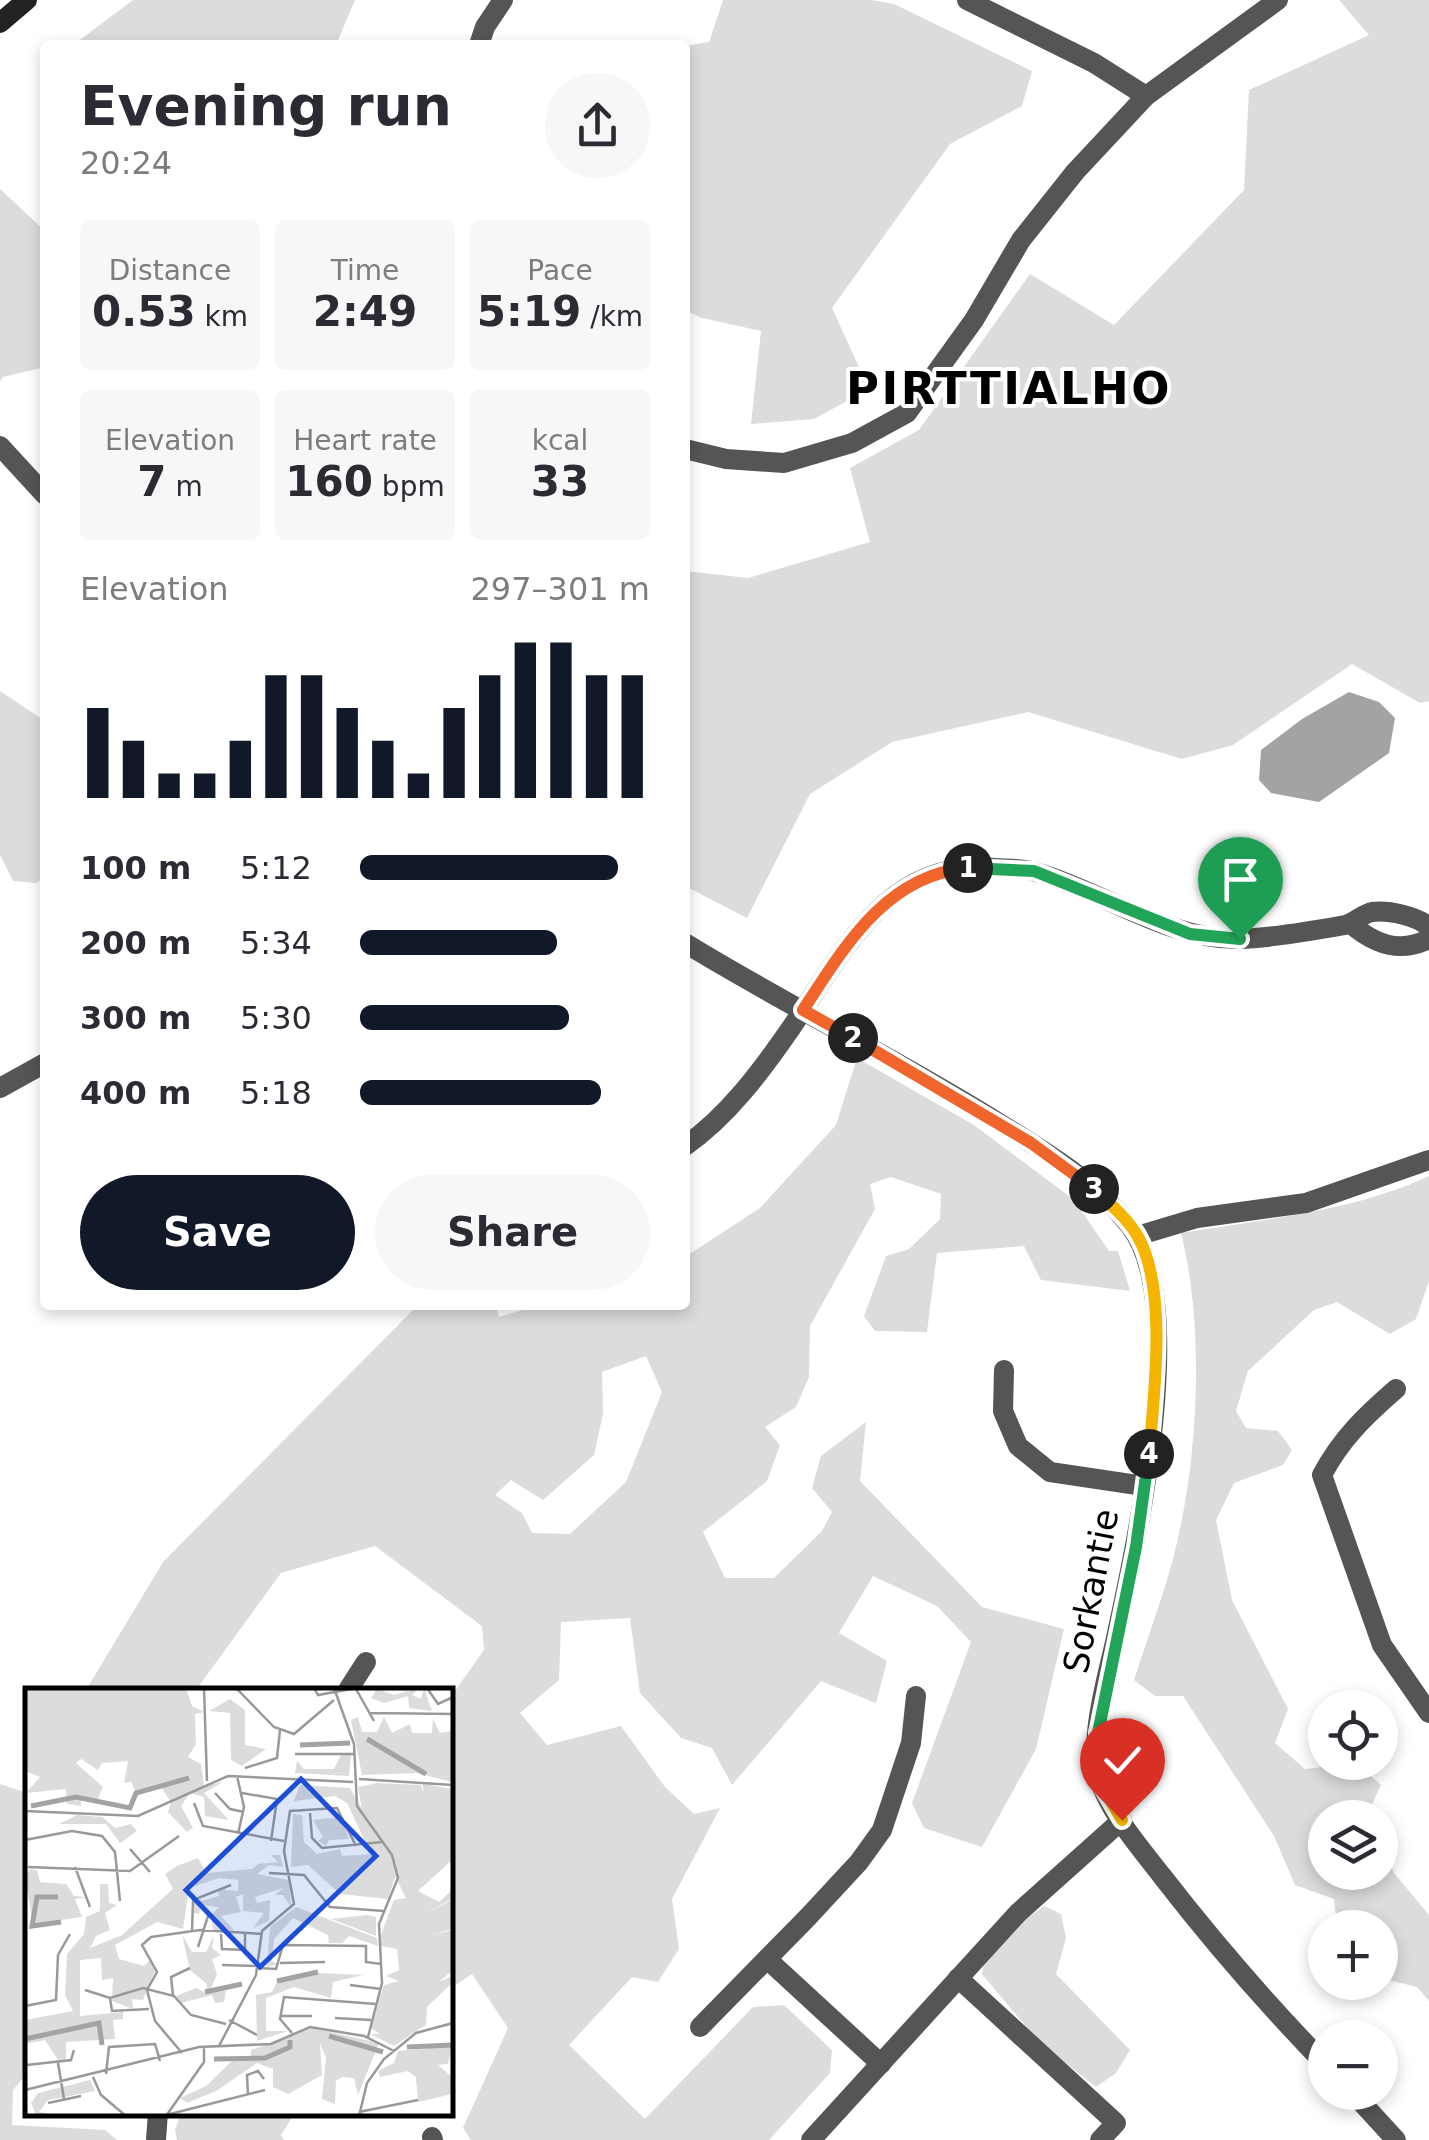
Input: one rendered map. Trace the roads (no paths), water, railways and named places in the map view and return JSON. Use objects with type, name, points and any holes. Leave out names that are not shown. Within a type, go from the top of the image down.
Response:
[{"type":"main road","points":[[0,23],[27,0]]},
{"type":"street","points":[[480,40],[503,0]]},
{"type":"street","points":[[966,0],[1094,63],[1146,96]]},
{"type":"street","points":[[690,449],[726,459],[784,463],[852,443],[907,413],[974,320],[1021,240],[1076,172],[1146,96],[1278,0]]},
{"type":"street","points":[[0,446],[40,490]]},
{"type":"street","points":[[690,1142],[728,1108],[764,1065],[840,952],[882,904],[908,887],[950,870],[986,867],[1034,871],[1190,934],[1240,939],[1350,924],[1370,912],[1419,918],[1429,927]]},
{"type":"street","points":[[1350,924],[1373,943],[1415,946],[1429,939]]},
{"type":"street","name":"Sorkantie","points":[[690,946],[977,1110],[1070,1169],[1114,1208],[1137,1236],[1150,1266],[1157,1360],[1136,1547],[1098,1720],[1102,1786],[1122,1820],[1204,1930],[1308,2047]]},
{"type":"street","points":[[0,1088],[40,1066]]},
{"type":"street","points":[[1137,1236],[1197,1218],[1306,1202],[1429,1160]]},
{"type":"street","points":[[1004,1370],[1003,1411],[1018,1446],[1050,1472],[1144,1486]]},
{"type":"street","points":[[1396,1389],[1337,1446],[1322,1475],[1382,1645],[1429,1713]]},
{"type":"street","points":[[349,1688],[366,1662]]},
{"type":"street","points":[[700,2027],[859,1862],[882,1830],[911,1743],[916,1696]]},
{"type":"street","points":[[811,2140],[1018,1914],[1122,1820]]},
{"type":"street","points":[[766,1959],[881,2064]]},
{"type":"street","points":[[958,1978],[1116,2123],[1100,2140]]},
{"type":"street","points":[[1368,2110],[1396,2140]]},
{"type":"street","points":[[156,2140],[158,2115]]},
{"type":"district","name":"PIRTTIALHO","points":[[1009,388]]}]
